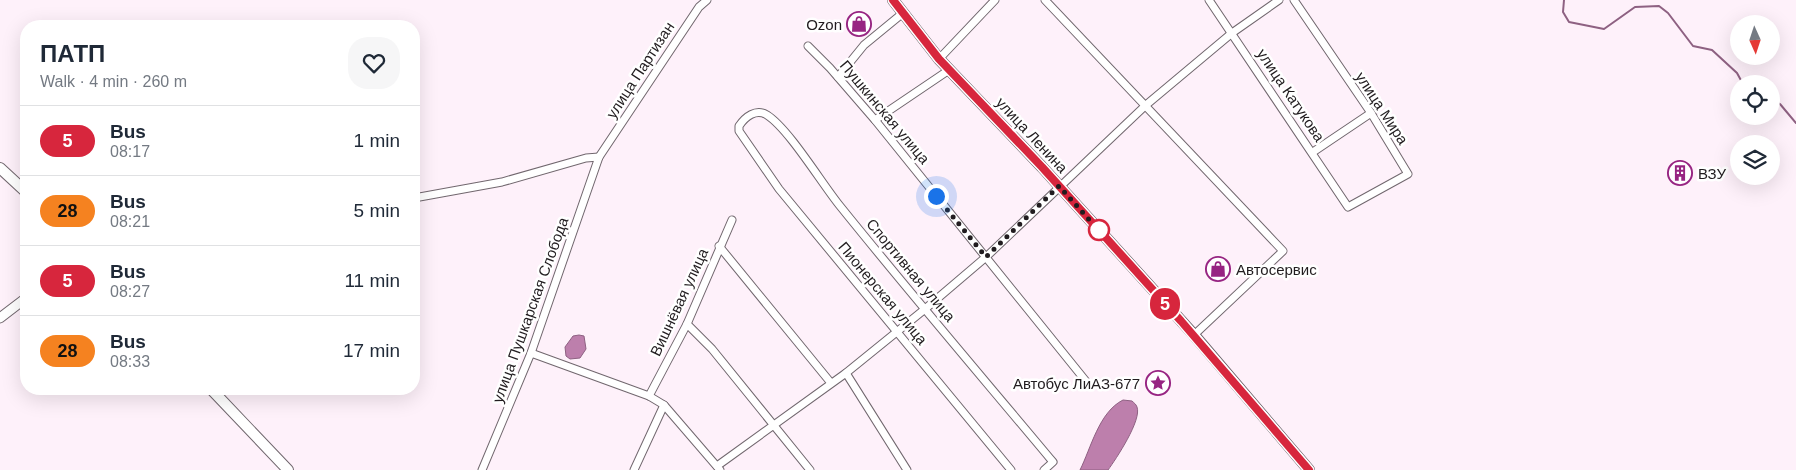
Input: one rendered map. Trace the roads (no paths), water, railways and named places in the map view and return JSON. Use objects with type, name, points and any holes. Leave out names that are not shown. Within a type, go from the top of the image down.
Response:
[{"type":"main road","name":"улица Ленина","points":[[893,0],[939,59],[1059,186],[1194,335],[1309,470]]},
{"type":"main road","points":[[0,168],[20,186]]},
{"type":"main road","points":[[217,395],[288,470]]},
{"type":"street","name":"улица Партизан","points":[[599,157],[699,7],[707,0]]},
{"type":"street","points":[[939,59],[995,0]]},
{"type":"street","points":[[1045,0],[1284,251],[1194,335]]},
{"type":"street","name":"улица Катукова","points":[[1209,0],[1313,152],[1348,207]]},
{"type":"street","points":[[531,353],[649,396],[664,404],[719,468],[772,425],[846,373],[926,309],[986,257],[1146,105],[1232,33],[1280,0]]},
{"type":"street","name":"улица Мира","points":[[1294,0],[1371,113],[1408,174],[1348,207]]},
{"type":"street","points":[[838,76],[864,45],[903,14]]},
{"type":"street","name":"Пушкинская улица","points":[[808,46],[838,76],[875,120],[1088,385]]},
{"type":"street","points":[[875,120],[949,70]]},
{"type":"street","name":"Спортивная улица","points":[[738,131],[738,126],[750,115],[758,112],[769,117],[794,144],[828,191],[1053,462],[1044,470]]},
{"type":"street","points":[[1313,152],[1371,113]]},
{"type":"street","name":"Пионерская улица","points":[[738,131],[779,190],[1011,470]]},
{"type":"street","points":[[420,197],[502,182],[586,158],[599,157]]},
{"type":"street","name":"улица Пушкарская Слобода","points":[[482,470],[531,353],[599,157]]},
{"type":"street","name":"Вишнёвая улица","points":[[649,396],[687,324],[732,220]]},
{"type":"street","points":[[720,246],[831,383]]},
{"type":"street","points":[[0,318],[20,303]]},
{"type":"street","points":[[687,324],[712,349],[810,470]]},
{"type":"street","points":[[846,373],[908,470]]},
{"type":"street","points":[[634,470],[664,404]]},
{"type":"waterway","points":[[1564,0],[1563,12],[1569,22],[1604,29],[1635,7],[1659,6],[1668,13],[1693,46],[1712,50],[1738,75]]},
{"type":"waterway","points":[[1780,104],[1796,123]]},
{"type":"place","name":"Ozon","points":[[859,24]]},
{"type":"place","name":"ВЗУ","points":[[1680,173]]},
{"type":"place","name":"Автосервис","points":[[1218,269]]},
{"type":"place","name":"Автобус ЛиАЗ-677","points":[[1158,383]]}]
